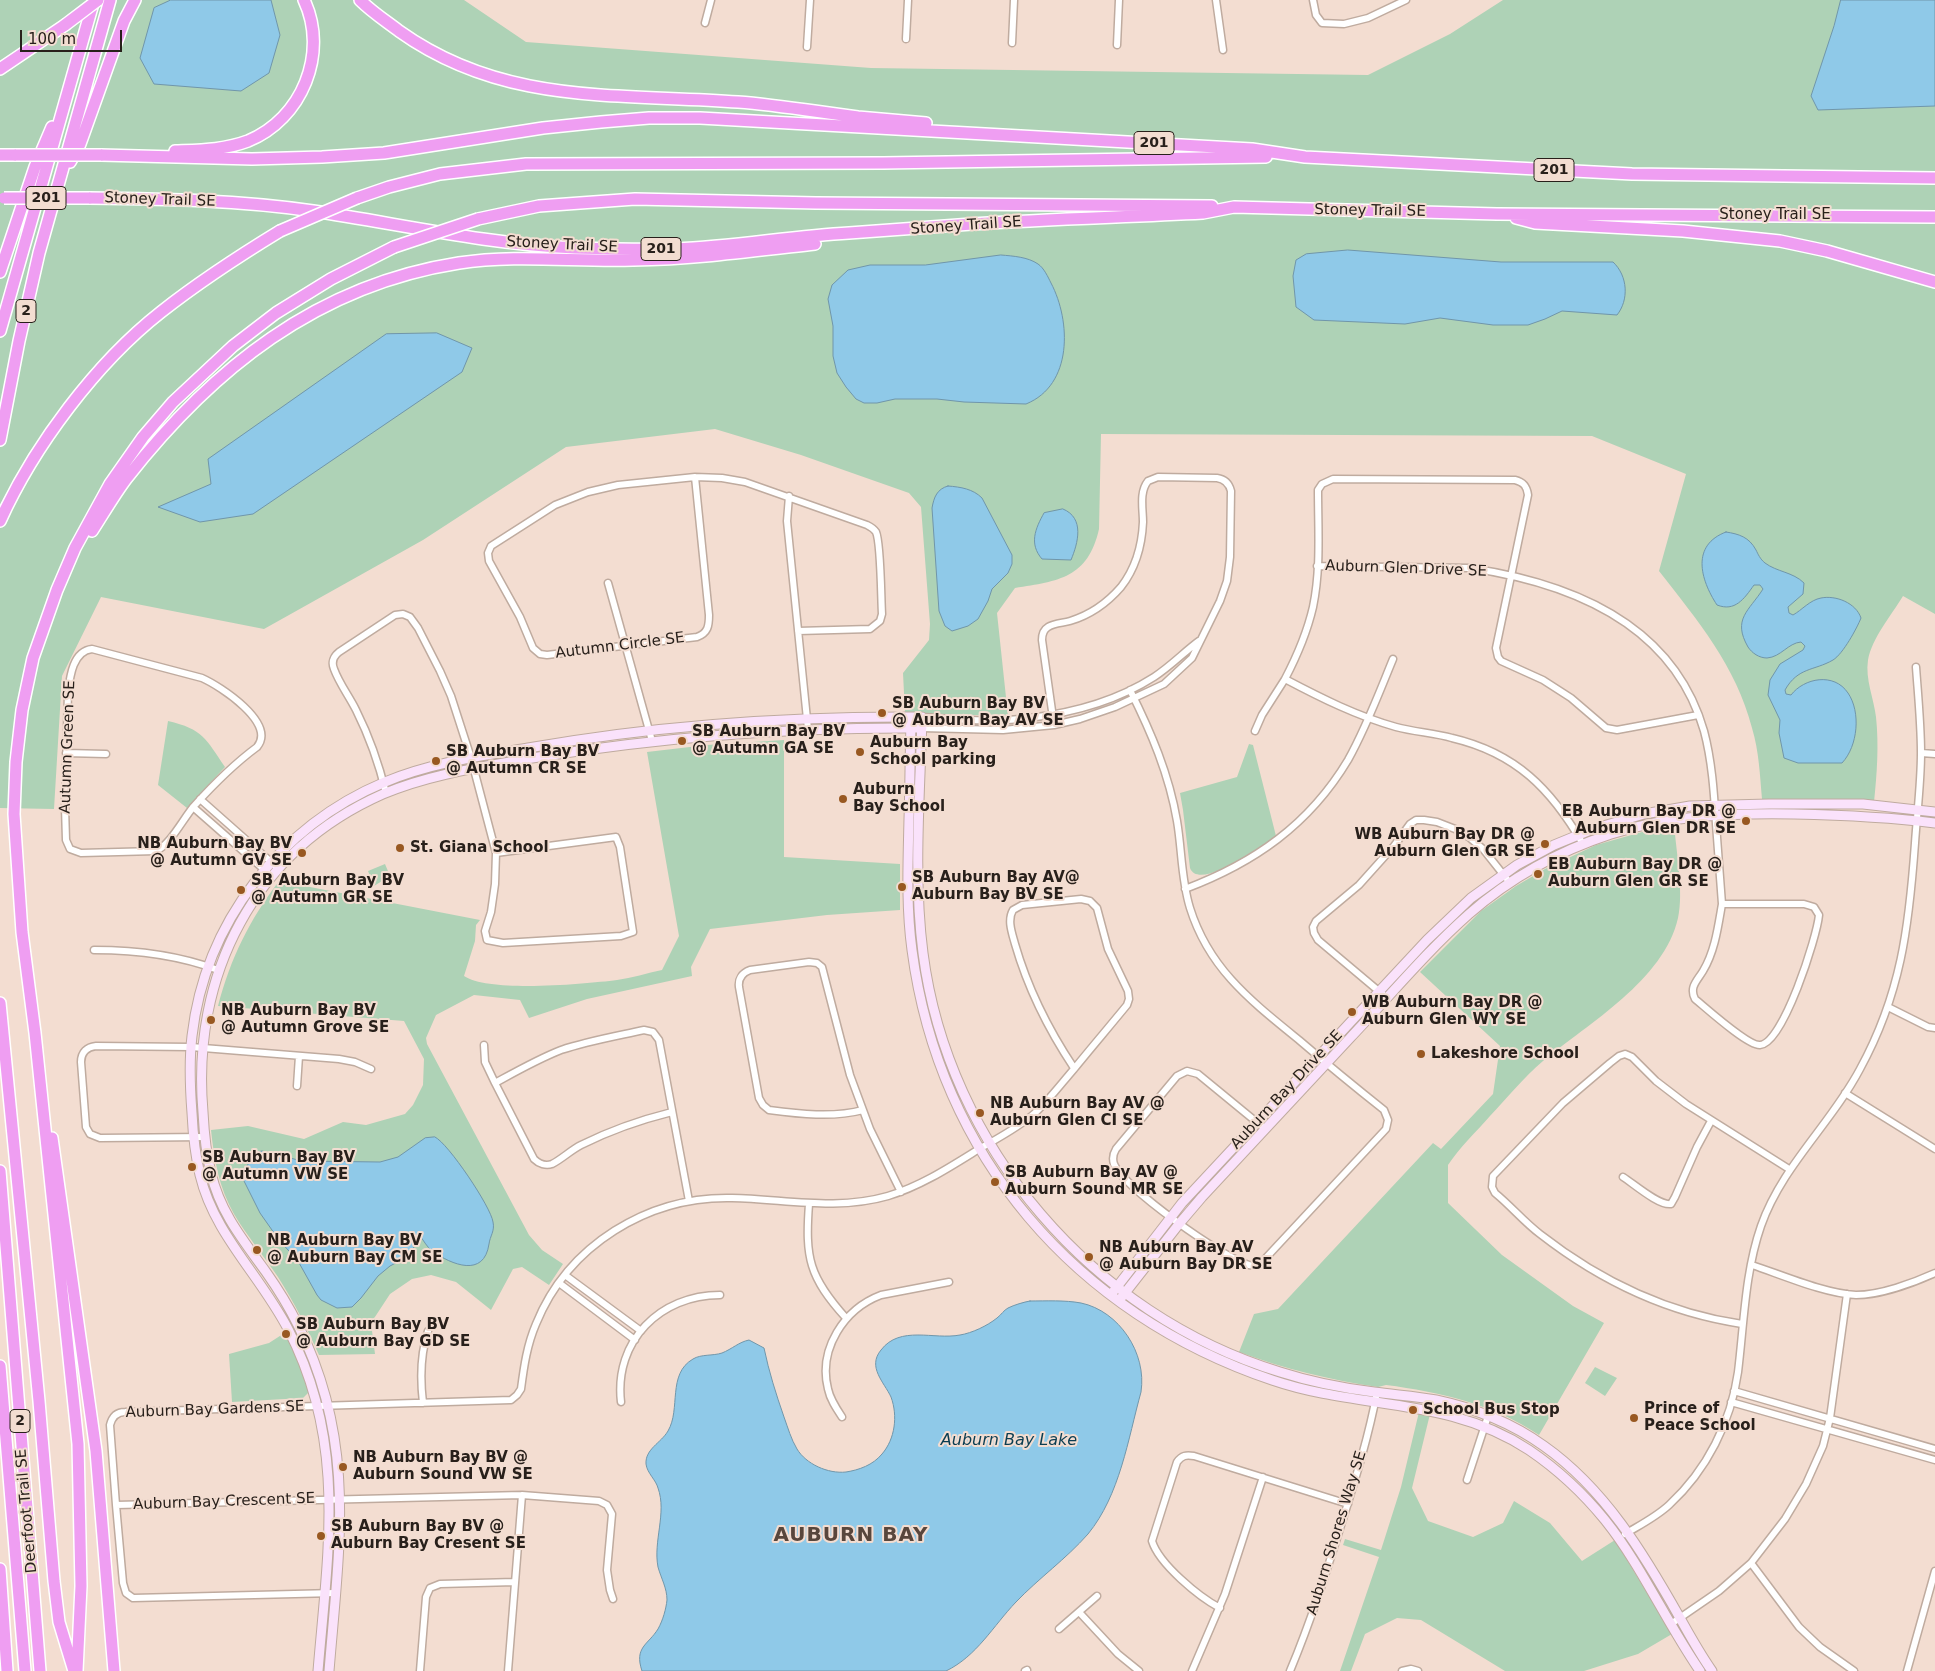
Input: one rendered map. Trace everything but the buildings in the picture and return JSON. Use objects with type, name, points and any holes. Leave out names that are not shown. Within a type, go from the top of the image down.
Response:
[{"type":"highway","name":"2","points":[[0,332],[94,0]]},
{"type":"highway","points":[[0,69],[98,0]]},
{"type":"highway","name":"2","points":[[0,440],[39,253],[110,0]]},
{"type":"highway","points":[[59,184],[80,144],[124,21],[135,0]]},
{"type":"highway","points":[[103,156],[218,148],[248,141],[270,129],[294,104],[310,72],[314,46],[310,15],[304,0]]},
{"type":"highway","points":[[360,0],[412,40],[444,59],[508,82],[546,90],[606,96],[738,102],[858,117],[958,126],[1002,134]]},
{"type":"highway","points":[[0,272],[35,167],[67,94]]},
{"type":"highway","name":"201","points":[[0,155],[252,160],[355,155],[402,150],[543,128],[649,118],[700,118],[1002,134],[1252,150],[1305,157],[1632,174],[1935,178]]},
{"type":"highway","points":[[0,521],[26,472],[64,413],[132,337],[160,312],[237,256],[280,231],[357,198],[389,187],[440,174],[526,164],[873,163],[1305,157]]},
{"type":"highway","name":"Stoney Trail SE","points":[[2,198],[184,200],[291,208],[499,241],[562,247],[676,249],[971,224],[1203,213],[1234,207],[1497,214],[1935,217]]},
{"type":"highway","points":[[75,1671],[81,1586],[78,1444],[22,932],[14,814],[16,762],[22,710],[33,658],[46,617],[75,548],[110,484],[143,438],[173,402],[232,346],[276,313],[331,279],[394,248],[478,220],[540,206],[635,199],[816,203],[1234,207]]},
{"type":"highway","points":[[1497,214],[1535,223],[1682,231],[1780,241],[1827,251],[1935,282]]},
{"type":"highway","points":[[67,568],[125,480],[172,424],[207,389],[247,355],[282,330],[317,309],[350,294],[382,282],[460,263],[512,258],[633,260],[694,257],[822,243],[880,232]]},
{"type":"highway","points":[[0,1004],[40,1401],[53,1571],[59,1622],[75,1671]]},
{"type":"highway","points":[[37,1063],[43,1074],[96,1451],[114,1671]]},
{"type":"highway","name":"Deerfoot Trail SE","points":[[0,1171],[40,1671]]},
{"type":"highway","points":[[0,1366],[25,1671]]},
{"type":"highway","points":[[0,1569],[7,1671]]},
{"type":"street","points":[[705,23],[711,0]]},
{"type":"street","points":[[807,47],[810,0]]},
{"type":"street","points":[[906,38],[908,0]]},
{"type":"street","points":[[1012,42],[1014,0]]},
{"type":"street","points":[[1117,45],[1119,0]]},
{"type":"street","points":[[1216,0],[1223,50]]},
{"type":"street","points":[[1313,0],[1316,14],[1322,23],[1344,24],[1368,18],[1406,0]]},
{"type":"street","name":"Autumn Circle SE","points":[[695,477],[709,627],[706,632],[697,637],[625,644],[547,655],[537,652],[533,648],[507,592],[488,561],[489,550],[493,544],[545,511],[566,500],[588,492],[618,484],[695,477],[722,478],[744,482],[789,496],[875,530],[878,538],[882,614],[878,624],[870,629],[798,631]]},
{"type":"street","points":[[329,1671],[341,1499],[337,1446],[328,1406],[313,1358],[297,1322],[267,1272],[232,1226],[223,1208],[211,1176],[205,1137],[200,1081],[201,1048],[208,1007],[218,970],[254,900],[279,869],[310,839],[326,827],[353,809],[386,793],[425,780],[568,752],[652,741],[808,729],[922,728],[1003,730],[1054,725],[1080,719],[1135,699],[1150,692],[1174,676],[1192,658],[1214,616],[1227,581],[1230,557],[1230,488],[1223,479],[1153,478],[1144,485],[1140,548],[1134,564],[1122,585],[1112,596],[1094,610],[1073,620],[1049,626],[1043,633],[1042,640],[1054,725]]},
{"type":"street","points":[[1317,566],[1318,490],[1326,480],[1515,480],[1523,483],[1526,486],[1528,496],[1496,648],[1501,661],[1543,680],[1571,698],[1606,728],[1617,730],[1698,715]]},
{"type":"street","points":[[789,496],[787,521],[808,729]]},
{"type":"street","name":"Auburn Glen Drive SE","points":[[1255,731],[1262,715],[1285,679],[1305,635],[1313,606],[1317,566],[1470,568],[1511,575],[1581,596],[1605,608],[1628,623],[1650,643],[1668,662],[1687,690],[1698,715],[1709,753],[1722,904],[1715,941],[1703,971],[1694,984],[1692,994],[1695,999],[1748,1042],[1756,1045],[1766,1044],[1779,1027],[1799,984],[1812,945],[1819,915],[1814,907],[1804,904],[1722,904]]},
{"type":"street","points":[[608,583],[652,741]]},
{"type":"street","points":[[386,793],[368,737],[350,697],[334,669],[333,662],[335,655],[339,652],[396,615],[403,614],[410,617],[418,628],[451,696],[471,758],[496,852],[495,884],[491,912],[485,931],[487,940],[503,943],[621,936],[633,932],[620,846],[616,837],[496,852]]},
{"type":"street","points":[[318,1671],[330,1499],[326,1450],[317,1406],[306,1369],[273,1301],[228,1240],[214,1214],[199,1171],[190,1090],[190,1047],[198,1000],[208,966],[231,916],[264,870],[297,837],[351,798],[384,782],[429,768],[471,758],[550,744],[649,730],[719,724],[807,718],[912,717],[1002,720],[1028,718],[1083,707],[1130,690],[1154,677],[1200,640]]},
{"type":"street","name":"Autumn Green SE","points":[[85,650],[92,650],[202,678],[217,685],[236,698],[249,713],[260,729],[262,736],[257,747],[200,799],[162,848],[156,851],[80,853],[74,852],[67,845],[66,753],[69,680],[77,658],[85,650]]},
{"type":"street","points":[[1185,889],[1244,863],[1293,827],[1328,788],[1348,760],[1393,659]]},
{"type":"street","points":[[1619,1538],[1654,1517],[1686,1487],[1713,1448],[1732,1402],[1742,1324],[1761,1225],[1789,1169],[1846,1093],[1873,1046],[1888,1008],[1908,926],[1921,753],[1916,667]]},
{"type":"street","points":[[1285,679],[1326,701],[1368,718],[1398,728],[1451,737],[1472,743],[1506,759],[1537,782],[1554,799],[1583,844]]},
{"type":"street","points":[[1130,690],[1158,748],[1172,796],[1185,889],[1201,936],[1220,967],[1244,994],[1384,1110],[1388,1120],[1386,1129],[1263,1261],[1256,1265],[1245,1264],[1224,1253],[1179,1224],[1116,1168],[1113,1156],[1116,1149],[1178,1076],[1187,1071],[1198,1074],[1265,1129]]},
{"type":"street","points":[[912,717],[907,887],[908,923],[915,975],[927,1026],[954,1100],[980,1149],[1009,1194],[1030,1220],[1072,1264],[1118,1302],[1170,1336],[1242,1370],[1277,1382],[1328,1395],[1435,1411],[1485,1427],[1527,1449],[1567,1479],[1590,1502],[1619,1538],[1682,1645],[1700,1671]]},
{"type":"street","points":[[922,718],[918,896],[923,954],[929,988],[943,1043],[965,1098],[989,1143],[1018,1187],[1052,1228],[1116,1287],[1175,1327],[1222,1351],[1299,1378],[1337,1387],[1435,1400],[1463,1407],[1518,1430],[1562,1460],[1610,1507],[1628,1532],[1680,1618],[1692,1642],[1712,1671]]},
{"type":"street","points":[[66,753],[106,754]]},
{"type":"street","points":[[1921,753],[1935,754]]},
{"type":"street","points":[[200,799],[279,869]]},
{"type":"street","name":"Auburn Bay Drive SE","points":[[1110,1296],[1170,1217],[1445,921],[1471,898],[1503,874],[1540,852],[1610,823],[1668,809],[1714,804],[1862,804],[1935,812]]},
{"type":"street","points":[[193,807],[272,877]]},
{"type":"street","name":"Auburn Bay Drive SE","points":[[1118,1302],[1179,1224],[1265,1129],[1456,926],[1490,897],[1536,867],[1583,844],[1649,824],[1674,819],[1715,815],[1862,815],[1935,822]]},
{"type":"street","points":[[1387,998],[1318,940],[1314,933],[1314,927],[1319,918],[1342,901],[1372,872],[1410,824],[1416,820],[1424,820],[1455,829],[1484,849],[1510,883]]},
{"type":"street","points":[[317,1406],[500,1401],[514,1398],[520,1389],[526,1354],[536,1323],[558,1283],[586,1252],[622,1225],[653,1211],[689,1201],[733,1198],[810,1204],[838,1204],[858,1202],[901,1192],[924,1182],[1034,1114],[1074,1068],[1127,1005],[1129,999],[1128,991],[1108,948],[1093,903],[1081,899],[1017,907],[1013,910],[1010,920],[1029,986],[1042,1015],[1074,1068]]},
{"type":"street","points":[[94,950],[150,953],[181,958],[218,970]]},
{"type":"street","points":[[862,1110],[834,1114],[817,1114],[769,1110],[762,1106],[738,985],[744,973],[759,969],[812,962],[822,967],[825,973],[842,1051],[862,1110],[901,1192]]},
{"type":"street","points":[[1888,1008],[1928,1027],[1935,1028]]},
{"type":"street","points":[[495,1083],[527,1065],[586,1042],[650,1030],[657,1035],[659,1040],[689,1201]]},
{"type":"street","points":[[484,1045],[485,1062],[495,1083],[534,1159],[542,1164],[551,1164],[579,1146],[630,1123],[672,1112]]},
{"type":"street","points":[[205,1137],[100,1138],[92,1135],[86,1127],[81,1062],[84,1052],[92,1046],[190,1047],[350,1061],[371,1069]]},
{"type":"street","points":[[1742,1324],[1718,1320],[1666,1305],[1620,1284],[1587,1266],[1538,1233],[1495,1193],[1492,1187],[1493,1176],[1562,1103],[1621,1055],[1630,1056],[1660,1084],[1711,1121],[1789,1169]]},
{"type":"street","points":[[297,1086],[299,1056]]},
{"type":"street","points":[[1846,1093],[1935,1149]]},
{"type":"street","points":[[1623,1177],[1659,1202],[1666,1205],[1671,1204],[1711,1121]]},
{"type":"street","points":[[810,1204],[807,1231],[812,1265],[821,1287],[846,1318]]},
{"type":"street","points":[[1752,1265],[1825,1289],[1858,1295],[1881,1291],[1935,1273]]},
{"type":"street","points":[[565,1275],[641,1331]]},
{"type":"street","points":[[842,1417],[828,1389],[826,1366],[832,1342],[840,1325],[870,1299],[881,1295],[949,1282]]},
{"type":"street","points":[[558,1283],[635,1340]]},
{"type":"street","points":[[1671,1624],[1719,1591],[1751,1563],[1792,1510],[1815,1466],[1827,1430],[1847,1294]]},
{"type":"street","points":[[621,1402],[619,1388],[623,1360],[641,1331],[659,1314],[678,1303],[698,1296],[720,1296]]},
{"type":"street","points":[[423,1403],[422,1354],[428,1330]]},
{"type":"street","points":[[1734,1391],[1935,1448]]},
{"type":"street","name":"Auburn Shores Way SE","points":[[1290,1671],[1314,1610],[1348,1504],[1377,1392]]},
{"type":"street","points":[[1732,1402],[1935,1460]]},
{"type":"street","name":"Auburn Bay Gardens SE","points":[[116,1505],[110,1425],[112,1418],[117,1414],[125,1412],[317,1406]]},
{"type":"street","points":[[1467,1480],[1488,1416]]},
{"type":"street","points":[[1220,1608],[1193,1590],[1154,1548],[1152,1541],[1177,1462],[1184,1456],[1194,1456],[1348,1504]]},
{"type":"street","points":[[1192,1671],[1220,1608],[1263,1477]]},
{"type":"street","points":[[508,1671],[522,1495]]},
{"type":"street","name":"Auburn Bay Crescent SE","points":[[335,1593],[133,1598],[126,1592],[123,1583],[116,1505],[522,1495],[599,1501],[608,1506],[612,1514],[608,1570],[613,1599]]},
{"type":"street","points":[[1751,1563],[1799,1627],[1820,1647],[1854,1671]]},
{"type":"street","points":[[1907,1671],[1935,1571]]},
{"type":"street","points":[[420,1671],[426,1596],[430,1588],[440,1584],[515,1582]]},
{"type":"street","points":[[1059,1630],[1097,1596]]},
{"type":"street","points":[[1079,1612],[1118,1654],[1139,1671]]},
{"type":"street","points":[[1402,1671],[1411,1669],[1418,1671]]},
{"type":"green space","points":[[0,0],[464,0],[526,42],[871,68],[1368,75],[1450,34],[1503,0],[1935,0],[1935,614],[1903,596],[1878,635],[1870,652],[1867,667],[1876,717],[1877,738],[1874,802],[1762,799],[1759,764],[1754,737],[1736,684],[1714,645],[1659,571],[1686,474],[1592,436],[1101,434],[1099,529],[1087,558],[1079,567],[1058,579],[1015,588],[997,613],[1008,716],[905,713],[903,673],[929,640],[930,624],[921,507],[909,493],[801,455],[715,429],[566,447],[423,540],[264,629],[101,597],[62,676],[54,809],[0,808]]},
{"type":"green space","points":[[168,721],[180,724],[202,736],[225,767],[187,808],[158,785]]},
{"type":"green space","points":[[784,740],[784,857],[900,864],[900,910],[827,915],[710,929],[691,967],[692,976],[587,999],[529,1018],[520,1000],[474,995],[436,1015],[426,1038],[427,1044],[529,1235],[542,1250],[563,1264],[549,1285],[522,1267],[513,1269],[491,1310],[456,1282],[431,1275],[412,1279],[390,1294],[371,1323],[375,1354],[319,1355],[284,1286],[244,1230],[224,1194],[218,1173],[211,1130],[248,1126],[304,1139],[343,1122],[366,1125],[405,1114],[413,1105],[423,1085],[424,1059],[404,1021],[218,1006],[229,971],[242,940],[279,881],[480,920],[476,925],[475,941],[464,976],[476,981],[515,986],[561,985],[617,980],[662,970],[679,936],[647,752],[707,745]]},
{"type":"green space","points":[[1249,744],[1253,745],[1276,836],[1218,871],[1196,874],[1190,868],[1180,793],[1237,777]]},
{"type":"green space","points":[[1674,823],[1680,884],[1680,908],[1670,940],[1657,961],[1622,999],[1529,1074],[1468,1140],[1448,1165],[1448,1203],[1502,1255],[1573,1306],[1604,1323],[1539,1435],[1503,1415],[1466,1401],[1426,1391],[1386,1385],[1378,1387],[1342,1381],[1273,1364],[1239,1352],[1254,1314],[1278,1309],[1433,1143],[1441,1149],[1493,1094],[1500,1046],[1420,972],[1481,911],[1516,886],[1545,869],[1596,845]]},
{"type":"green space","points":[[385,864],[390,876],[374,886],[368,871]]},
{"type":"green space","points":[[286,1332],[295,1351],[309,1392],[303,1398],[232,1402],[229,1354],[269,1343]]},
{"type":"green space","points":[[1595,1367],[1617,1378],[1605,1396],[1585,1383]]},
{"type":"green space","points":[[1419,1412],[1430,1414],[1412,1488],[1428,1521],[1473,1537],[1503,1523],[1514,1501],[1550,1523],[1582,1561],[1615,1540],[1672,1634],[1638,1654],[1584,1671],[1505,1671],[1421,1620],[1397,1618],[1365,1634],[1351,1671],[1340,1671],[1379,1557],[1343,1545],[1345,1539],[1381,1550],[1401,1487]]},
{"type":"water","points":[[171,0],[271,0],[280,35],[269,73],[241,91],[154,84],[140,58],[154,8]]},
{"type":"water","points":[[1841,0],[1935,0],[1935,106],[1818,110],[1811,96]]},
{"type":"water","points":[[1348,250],[1501,262],[1613,262],[1622,274],[1624,281],[1624,302],[1617,315],[1562,311],[1528,325],[1493,325],[1440,318],[1405,324],[1314,320],[1296,307],[1293,276],[1296,260],[1306,254]]},
{"type":"water","points":[[1001,255],[1025,258],[1038,264],[1047,275],[1058,298],[1062,315],[1064,351],[1060,367],[1053,382],[1041,395],[1026,404],[937,399],[895,399],[877,403],[864,403],[856,399],[837,373],[833,356],[833,326],[828,299],[832,285],[848,270],[870,265],[925,265]]},
{"type":"water","points":[[437,333],[472,348],[462,372],[253,514],[200,522],[158,507],[211,484],[208,459],[386,334]]},
{"type":"water","points":[[948,486],[975,492],[982,498],[1012,555],[1012,564],[1008,573],[992,589],[978,619],[968,626],[952,631],[945,626],[939,611],[932,508],[937,494],[941,489]]},
{"type":"water","points":[[1063,509],[1075,518],[1078,531],[1076,546],[1071,560],[1042,559],[1035,542],[1038,525],[1044,513]]},
{"type":"water","points":[[1726,532],[1747,539],[1765,563],[1795,576],[1804,583],[1803,594],[1788,607],[1789,613],[1793,615],[1813,601],[1827,597],[1839,599],[1850,604],[1861,618],[1837,657],[1826,664],[1801,673],[1795,677],[1785,690],[1786,694],[1791,695],[1811,681],[1827,680],[1842,686],[1848,693],[1855,710],[1856,729],[1852,748],[1842,763],[1798,763],[1784,758],[1779,733],[1780,720],[1768,695],[1770,680],[1780,664],[1803,650],[1805,646],[1801,642],[1796,643],[1767,658],[1756,655],[1748,647],[1743,637],[1742,622],[1744,616],[1763,589],[1760,585],[1754,585],[1743,599],[1734,605],[1723,607],[1717,605],[1703,574],[1703,554],[1707,545]]},
{"type":"water","points":[[435,1137],[459,1163],[490,1214],[493,1228],[486,1255],[474,1265],[458,1264],[432,1251],[420,1236],[409,1256],[390,1266],[378,1276],[352,1307],[337,1308],[321,1300],[298,1261],[279,1240],[260,1213],[243,1179],[243,1171],[249,1163],[250,1157],[262,1151],[302,1161],[380,1162],[398,1157],[425,1138]]},
{"type":"water","name":"Auburn Bay Lake","points":[[1030,1301],[1081,1303],[1095,1308],[1118,1324],[1128,1336],[1140,1363],[1142,1377],[1141,1392],[1122,1466],[1099,1519],[1080,1543],[1016,1602],[976,1649],[957,1665],[946,1671],[642,1671],[640,1663],[641,1651],[660,1626],[667,1600],[657,1557],[661,1517],[660,1498],[657,1485],[647,1467],[646,1459],[651,1450],[668,1431],[672,1422],[677,1383],[685,1365],[696,1357],[722,1353],[749,1340],[764,1348],[778,1400],[797,1449],[806,1459],[818,1467],[825,1470],[846,1472],[861,1468],[874,1461],[890,1441],[895,1419],[893,1404],[876,1368],[877,1356],[889,1342],[907,1336],[950,1336],[969,1333],[989,1324],[1008,1308]]},
{"type":"place","name":"SB Auburn Bay BV @ Auburn Bay AV SE","points":[[882,713]]},
{"type":"place","name":"SB Auburn Bay BV @ Autumn GA SE","points":[[682,741]]},
{"type":"place","name":"Auburn Bay School parking","points":[[860,752]]},
{"type":"place","name":"SB Auburn Bay BV @ Autumn CR SE","points":[[436,761]]},
{"type":"place","name":"Auburn Bay School","points":[[843,799]]},
{"type":"place","name":"EB Auburn Bay DR @ Auburn Glen DR SE","points":[[1746,821]]},
{"type":"place","name":"WB Auburn Bay DR @ Auburn Glen GR SE","points":[[1545,844]]},
{"type":"place","name":"St. Giana School","points":[[400,848]]},
{"type":"place","name":"NB Auburn Bay BV @ Autumn GV SE","points":[[302,853]]},
{"type":"place","name":"EB Auburn Bay DR @ Auburn Glen GR SE","points":[[1538,874]]},
{"type":"place","name":"SB Auburn Bay AV@ Auburn Bay BV SE","points":[[902,887]]},
{"type":"place","name":"SB Auburn Bay BV @ Autumn GR SE","points":[[241,890]]},
{"type":"place","name":"WB Auburn Bay DR @ Auburn Glen WY SE","points":[[1352,1012]]},
{"type":"place","name":"NB Auburn Bay BV @ Autumn Grove SE","points":[[211,1020]]},
{"type":"place","name":"Lakeshore School","points":[[1421,1054]]},
{"type":"place","name":"NB Auburn Bay AV @ Auburn Glen CI SE","points":[[980,1113]]},
{"type":"place","name":"SB Auburn Bay BV @ Autumn VW SE","points":[[192,1167]]},
{"type":"place","name":"SB Auburn Bay AV @ Auburn Sound MR SE","points":[[995,1182]]},
{"type":"place","name":"NB Auburn Bay BV @ Auburn Bay CM SE","points":[[257,1250]]},
{"type":"place","name":"NB Auburn Bay AV @ Auburn Bay DR SE","points":[[1089,1257]]},
{"type":"place","name":"SB Auburn Bay BV @ Auburn Bay GD SE","points":[[286,1334]]},
{"type":"place","name":"School Bus Stop","points":[[1413,1410]]},
{"type":"place","name":"Prince of Peace School","points":[[1634,1418]]},
{"type":"place","name":"NB Auburn Bay BV @ Auburn Sound VW SE","points":[[343,1467]]},
{"type":"place","name":"SB Auburn Bay BV @ Auburn Bay Cresent SE","points":[[321,1536]]},
{"type":"district","name":"AUBURN BAY","points":[[851,1536]]}]
